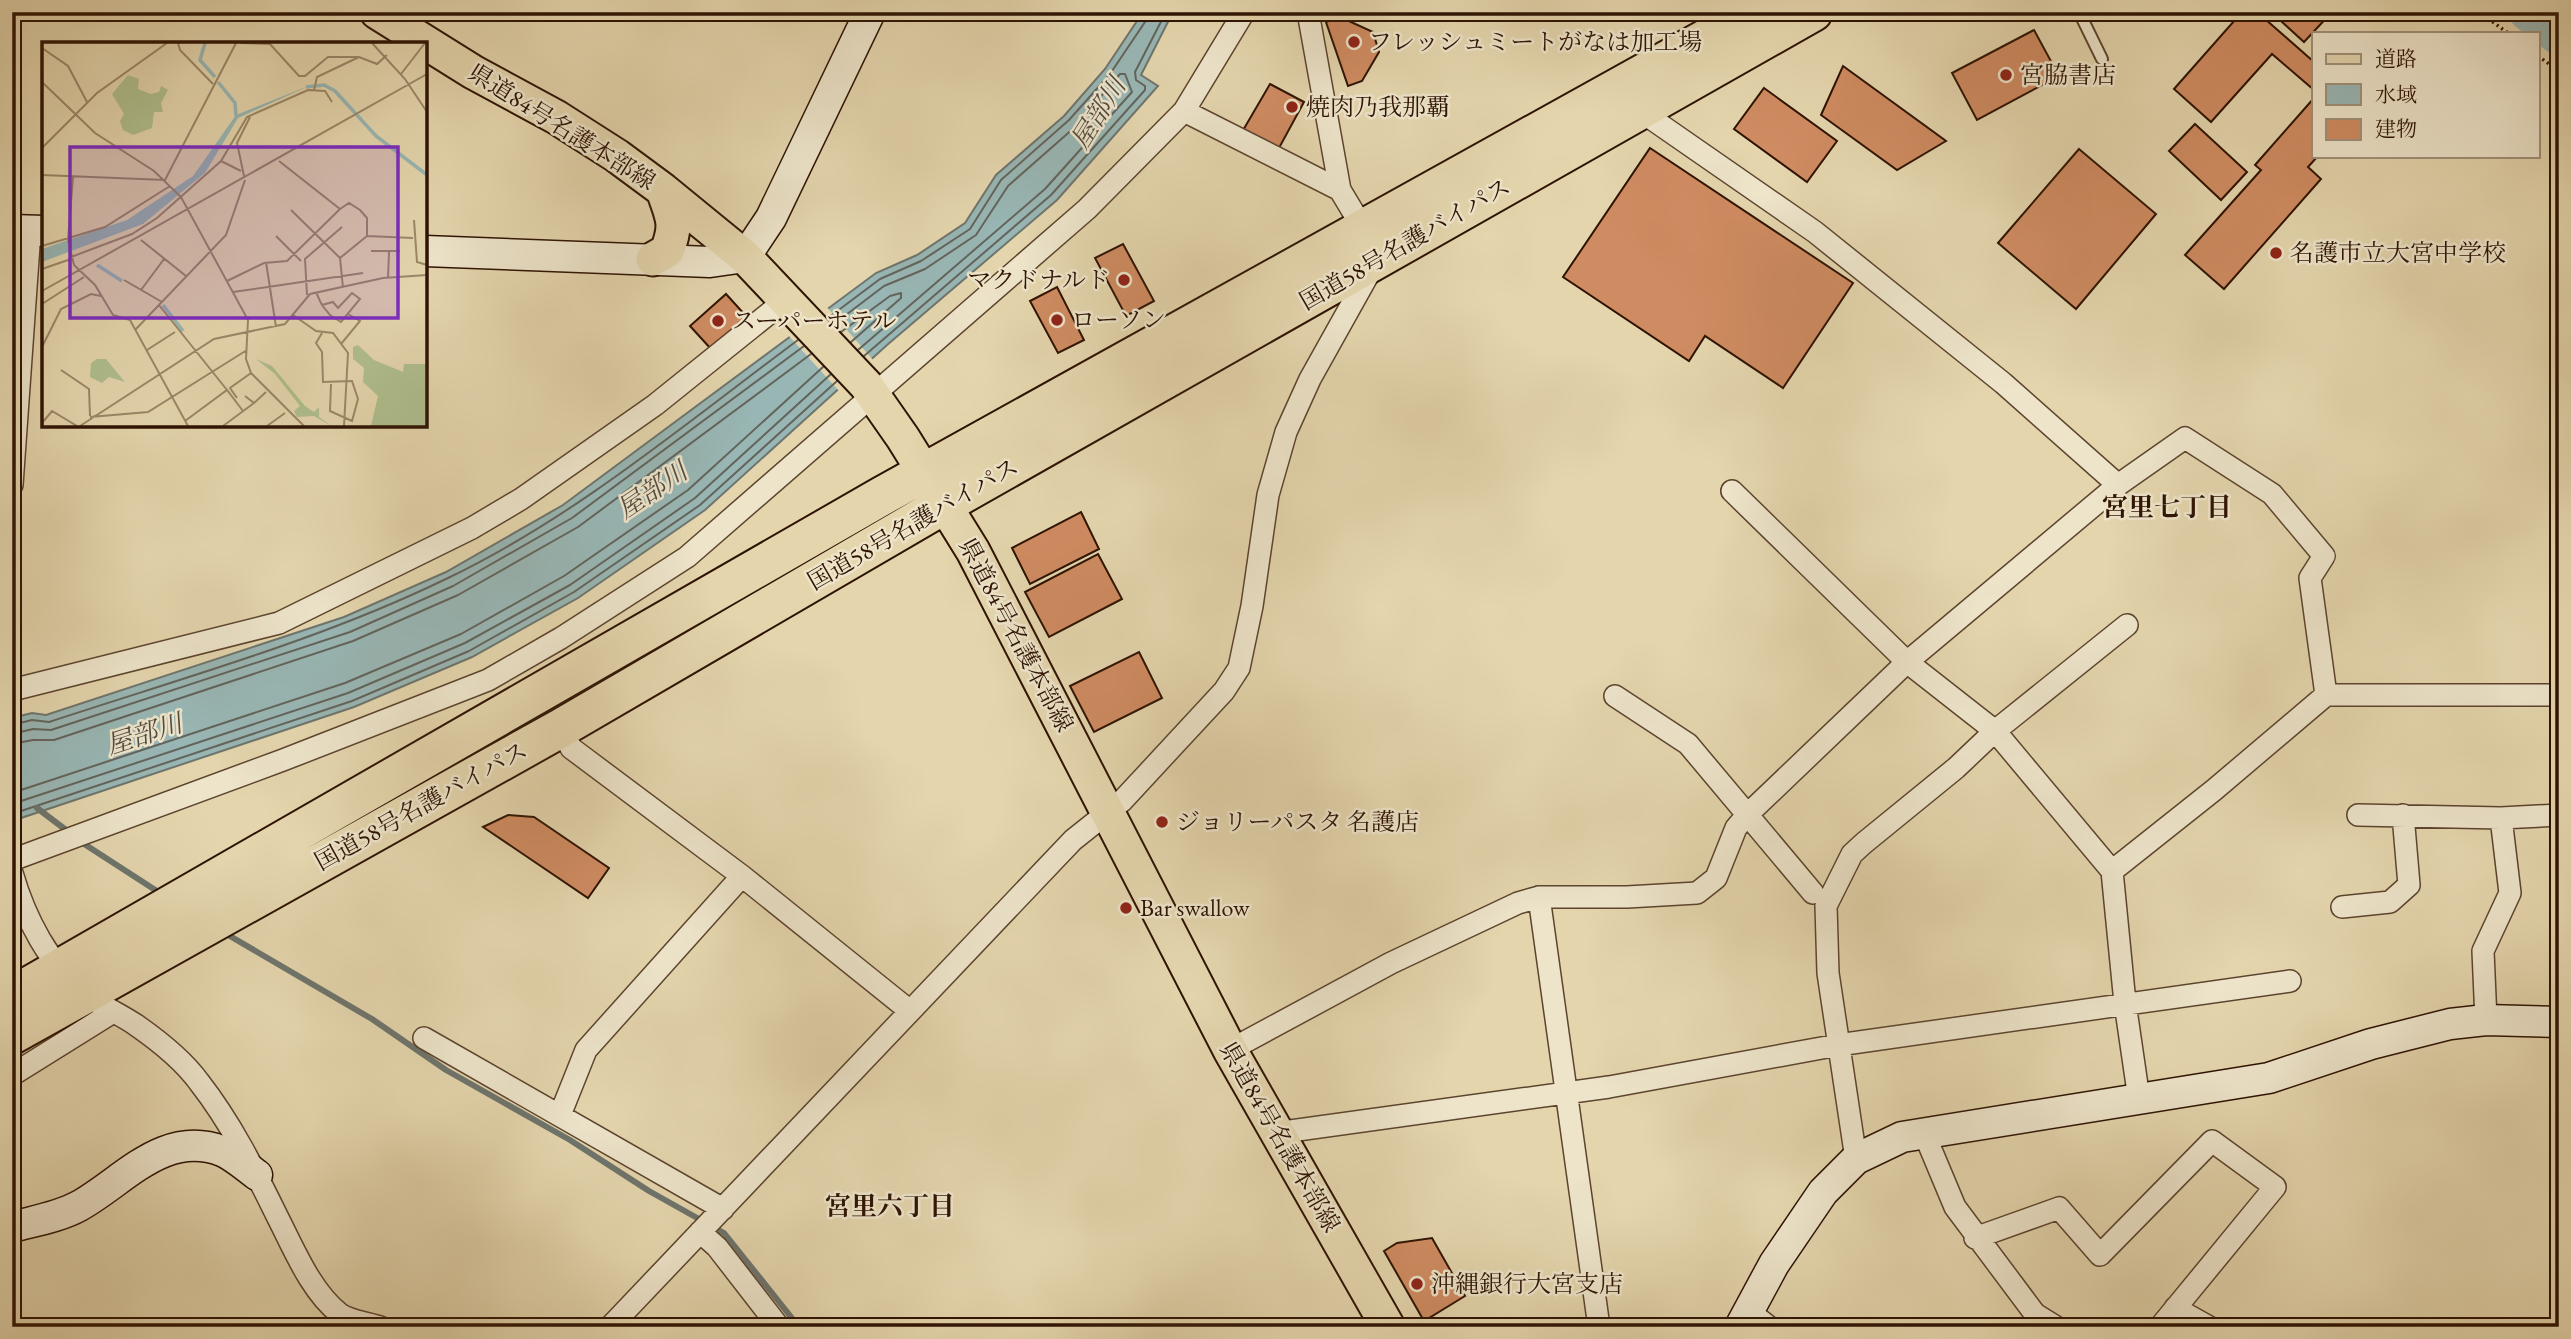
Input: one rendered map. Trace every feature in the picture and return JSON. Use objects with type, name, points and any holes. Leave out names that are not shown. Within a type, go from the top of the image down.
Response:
[{"type":"highway","name":"国道58号名護バイパス","points":[[12,996],[86,991],[509,712],[935,489],[1370,245],[1754,12]]},
{"type":"highway","name":"国道58号名護バイパス","points":[[1370,245],[1639,110],[1812,12]]},
{"type":"highway","name":"国道58号名護バイパス","points":[[12,1035],[86,991],[561,728],[935,489]]},
{"type":"main road","name":"県道84号名護本部線","points":[[376,12],[425,42]]},
{"type":"main road","name":"県道84号名護本部線","points":[[427,43],[556,117],[617,156],[663,190],[745,257],[790,302],[869,390],[935,489],[979,562],[1230,1050],[1388,1327]]},
{"type":"main road","points":[[653,259],[667,251],[674,231],[675,222],[663,190]]},
{"type":"street","points":[[427,251],[710,262],[745,257],[771,218],[870,12]]},
{"type":"street","points":[[380,1327],[341,1315],[328,1302],[306,1272],[237,1136],[198,1080],[165,1047],[86,991],[44,946],[32,924],[13,873],[283,760],[488,680],[561,638],[687,557],[869,390],[1087,209],[1184,111],[1244,12]]},
{"type":"street","points":[[610,1327],[1073,840],[1122,801],[1173,748],[1223,691],[1239,668],[1252,606],[1268,495],[1286,432],[1370,245],[1340,190],[1308,12]]},
{"type":"street","points":[[1639,110],[1815,232],[2003,383],[2118,485]]},
{"type":"street","points":[[1184,111],[1340,190]]},
{"type":"street","points":[[12,485],[29,231]]},
{"type":"street","points":[[12,690],[279,622],[472,528],[521,499],[654,405],[790,302]]},
{"type":"street","points":[[1230,1050],[1391,963],[1518,903],[1539,897],[1627,897],[1697,893],[1716,878],[1736,828],[1747,815],[1907,662],[2118,485],[2185,438],[2272,494],[2324,556],[2310,578],[2326,695]]},
{"type":"street","points":[[1732,491],[1907,662],[1995,731],[2112,871],[2125,1003],[2139,1099]]},
{"type":"street","points":[[1856,1159],[1828,973],[1826,906],[1838,879],[1858,848],[1956,768],[1995,731],[2127,625]]},
{"type":"street","points":[[488,680],[509,712]]},
{"type":"street","points":[[2112,871],[2214,790],[2326,695],[2559,695]]},
{"type":"street","points":[[1615,696],[1688,744],[1813,893]]},
{"type":"street","points":[[561,728],[571,748],[742,876],[910,1011]]},
{"type":"street","points":[[2358,815],[2501,818],[2559,815]]},
{"type":"street","points":[[2342,907],[2390,902],[2409,885],[2403,815]]},
{"type":"street","points":[[2486,1020],[2483,951],[2510,893],[2501,818]]},
{"type":"street","points":[[559,1115],[586,1050],[742,876]]},
{"type":"street","points":[[1539,897],[1599,1327]]},
{"type":"street","points":[[1276,1133],[1567,1092],[1838,1045],[2290,981]]},
{"type":"street","points":[[12,1075],[86,991]]},
{"type":"street","points":[[1753,1322],[1774,1264],[1798,1225],[1823,1192],[1856,1159],[1902,1138],[2269,1078],[2371,1044],[2450,1024],[2486,1020],[2559,1022]]},
{"type":"street","points":[[424,1038],[723,1209]]},
{"type":"street","points":[[1924,1133],[1955,1208],[1975,1238],[2035,1314],[2056,1327]]},
{"type":"street","points":[[1975,1238],[2059,1208],[2100,1255],[2212,1141],[2274,1187],[2160,1327]]},
{"type":"street","points":[[12,1227],[75,1208],[99,1194],[125,1173],[168,1148],[201,1146],[223,1151],[257,1175]]},
{"type":"street","points":[[700,1233],[718,1247],[779,1327]]},
{"type":"street","points":[[2175,1308],[2208,1327]]},
{"type":"lane","points":[[2079,12],[2102,59]]},
{"type":"path","points":[[2479,12],[2507,32]]},
{"type":"path","points":[[2540,58],[2559,72]]},
{"type":"water","points":[[1143,12],[1173,12],[1141,75],[1158,86],[1057,200],[887,345],[705,510],[578,598],[472,657],[354,707],[12,821],[12,718],[32,713],[46,715],[344,617],[446,572],[563,505],[876,273],[917,255],[965,223],[996,175],[1064,116],[1105,69]]},
{"type":"pier","points":[[826,306],[874,361],[840,392],[787,334]]},
{"type":"building","points":[[2242,12],[2257,12],[2312,60],[2312,88],[2272,54],[2211,122],[2174,89]]},
{"type":"building","points":[[2271,12],[2332,12],[2304,42]]},
{"type":"building","name":"フレッシュミートがなは加工場","points":[[1340,17],[1373,32],[1379,52],[1362,81],[1348,86],[1326,22]]},
{"type":"building","name":"宮脇書店","points":[[2034,30],[2059,76],[1977,120],[1952,73]]},
{"type":"building","points":[[1843,66],[1946,141],[1897,170],[1821,115]]},
{"type":"building","points":[[1270,84],[1304,102],[1279,148],[1242,132]]},
{"type":"building","points":[[1764,88],[1837,141],[1807,182],[1734,129]]},
{"type":"building","points":[[2312,100],[2312,158],[2316,158],[2308,167],[2321,179],[2224,289],[2185,255],[2261,170],[2255,165]]},
{"type":"building","points":[[2195,124],[2247,172],[2221,200],[2169,151]]},
{"type":"building","points":[[1650,148],[1853,283],[1783,388],[1705,336],[1689,361],[1563,277]]},
{"type":"building","points":[[2079,149],[2156,214],[2076,309],[1998,243]]},
{"type":"building","name":"マクドナルド","points":[[1123,244],[1154,301],[1126,316],[1095,258]]},
{"type":"building","name":"ローソン","points":[[1057,287],[1084,340],[1058,353],[1030,301]]},
{"type":"building","name":"スーパーホテル","points":[[726,294],[746,316],[711,349],[690,326]]},
{"type":"building","points":[[1081,512],[1099,549],[1030,584],[1012,548]]},
{"type":"building","points":[[1098,554],[1122,599],[1049,637],[1025,592]]},
{"type":"building","points":[[1139,652],[1162,698],[1094,732],[1070,686]]},
{"type":"building","points":[[508,815],[534,817],[609,868],[588,898],[483,827]]},
{"type":"building","points":[[1432,1238],[1465,1296],[1424,1321],[1384,1251],[1397,1243]]},
{"type":"waterway","name":"屋部川","points":[[2527,12],[2559,37]]},
{"type":"waterway","points":[[37,808],[70,833]]},
{"type":"waterway","points":[[78,840],[163,895]]},
{"type":"waterway","points":[[223,932],[372,1019],[446,1070],[570,1140],[649,1191],[724,1233],[799,1327]]},
{"type":"place","name":"フレッシュミートがなは加工場","points":[[1354,42]]},
{"type":"place","name":"宮脇書店","points":[[2006,75]]},
{"type":"place","name":"焼肉乃我那覇","points":[[1292,107]]},
{"type":"place","name":"名護市立大宮中学校","points":[[2276,253]]},
{"type":"place","name":"マクドナルド","points":[[1124,280]]},
{"type":"place","name":"ローソン","points":[[1057,320]]},
{"type":"place","name":"スーパーホテル","points":[[718,321]]},
{"type":"place","name":"ジョリーパスタ 名護店","points":[[1162,822]]},
{"type":"place","name":"Bar swallow","points":[[1126,908]]},
{"type":"place","name":"沖縄銀行大宮支店","points":[[1417,1284]]},
{"type":"district","name":"宮里七丁目","points":[[2167,507]]},
{"type":"district","name":"宮里六丁目","points":[[890,1206]]}]
